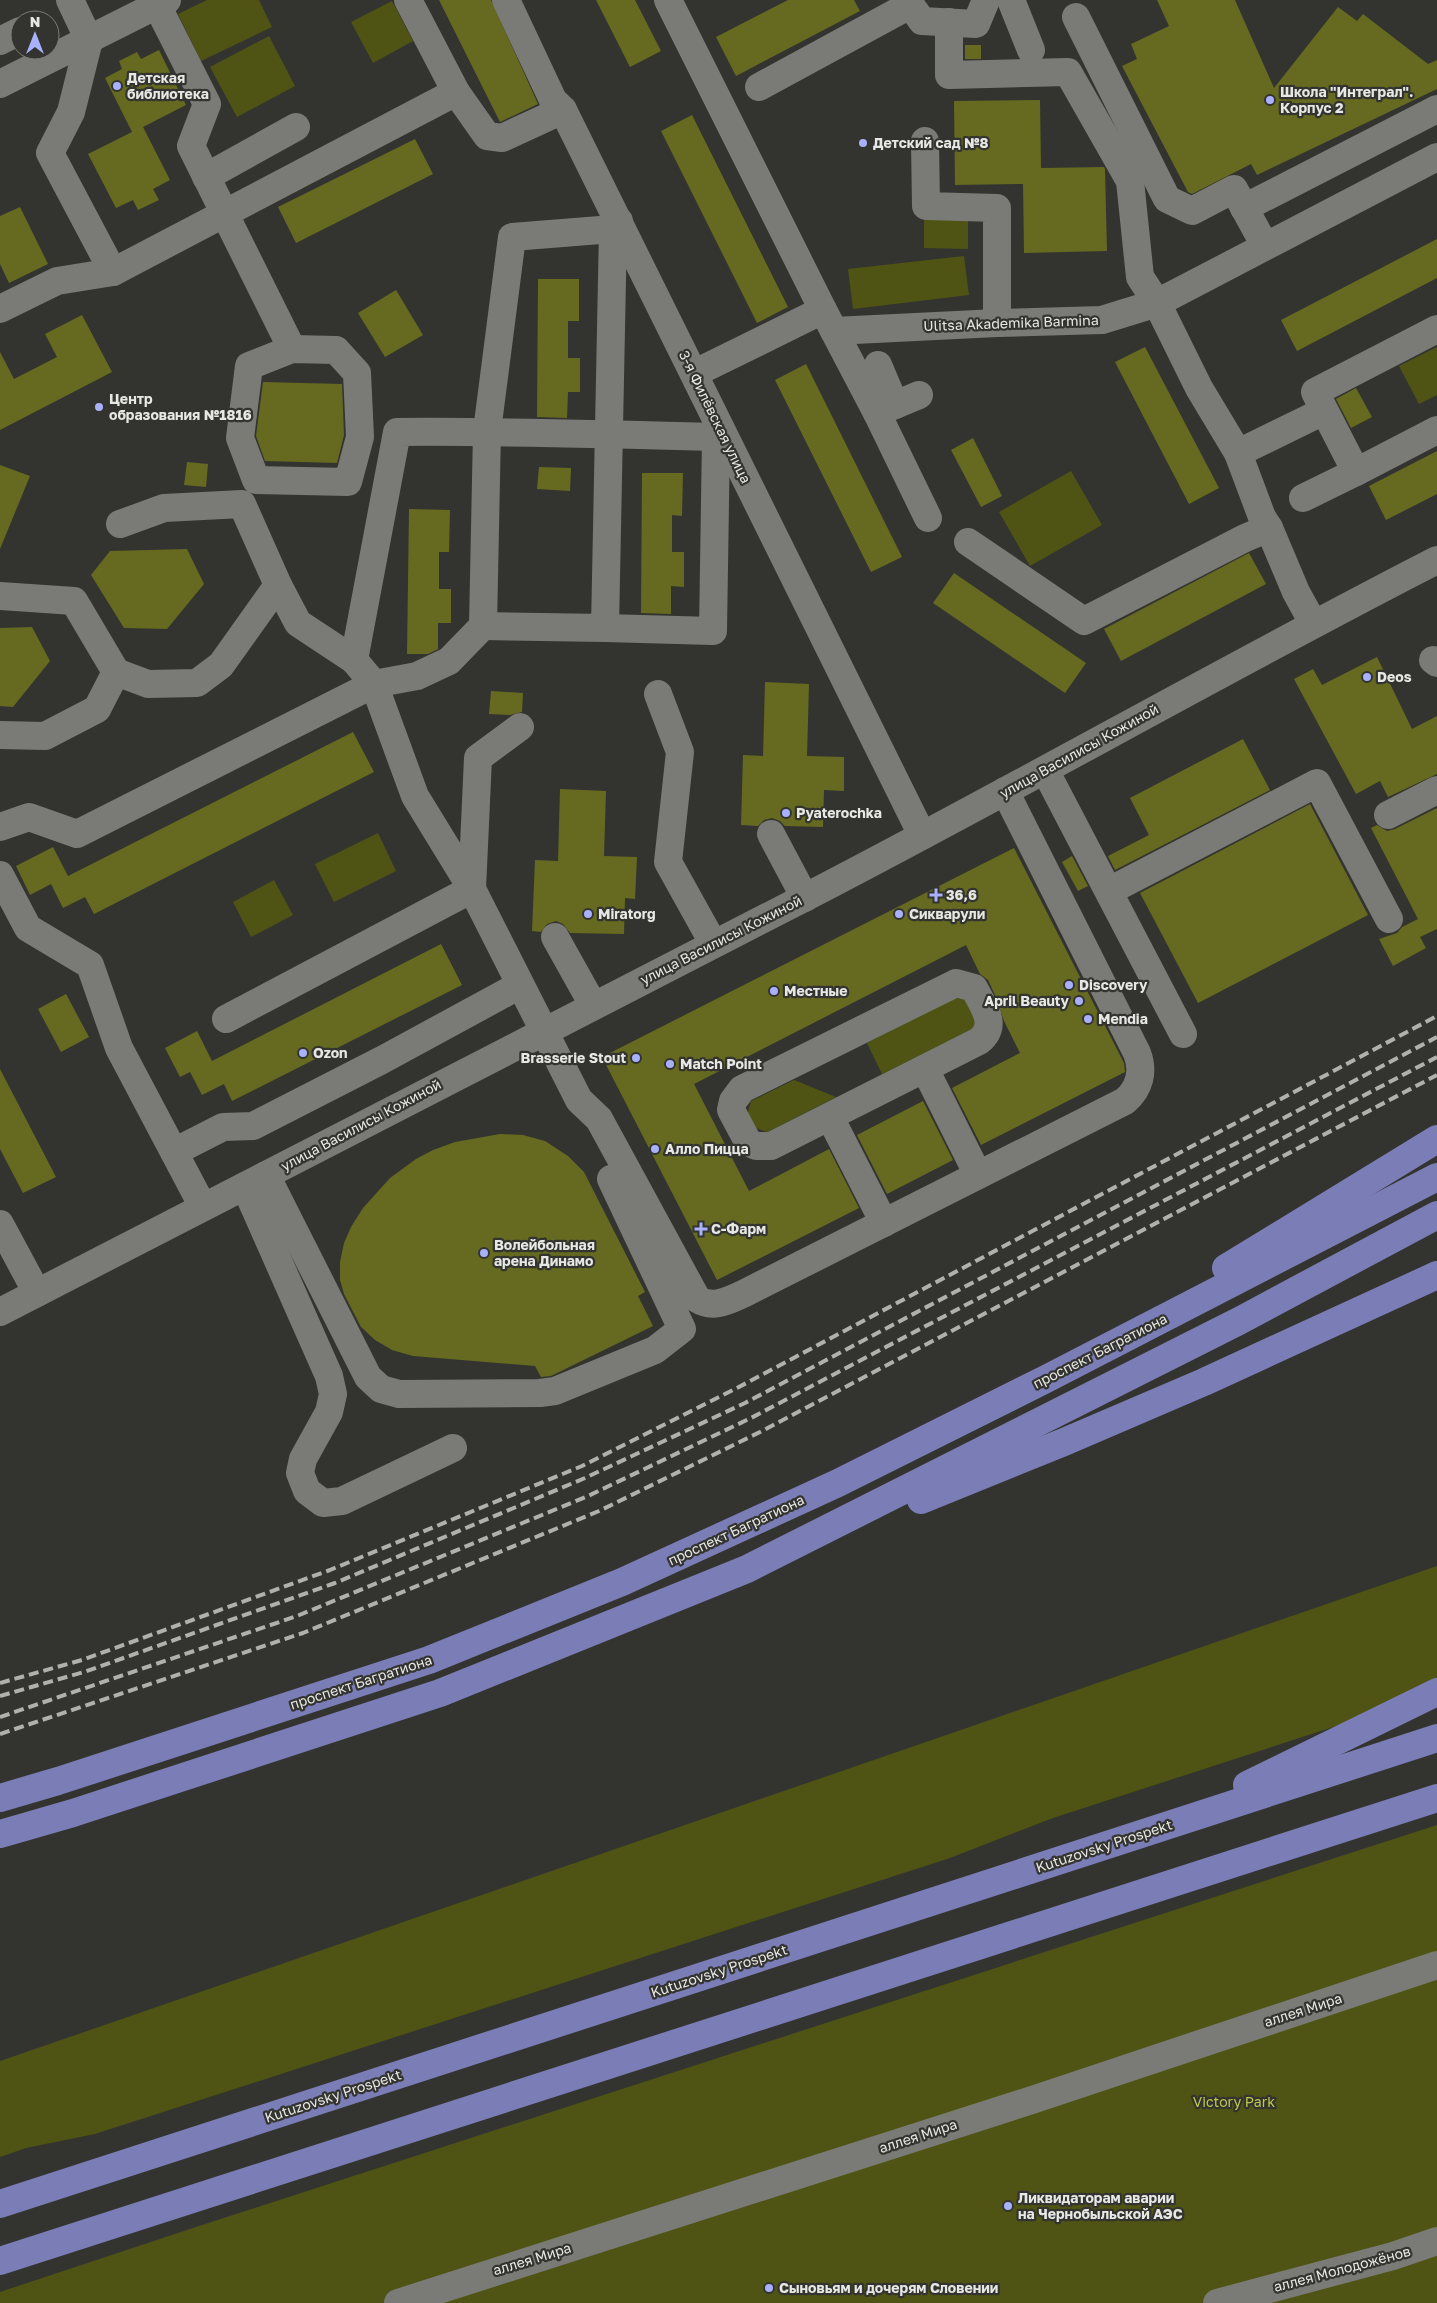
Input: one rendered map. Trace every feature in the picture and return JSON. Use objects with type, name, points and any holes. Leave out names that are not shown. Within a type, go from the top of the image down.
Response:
[{"type":"main road","points":[[1046,1379],[1351,1190],[1437,1139]]},
{"type":"main road","name":"проспект Багратиона","points":[[0,1798],[58,1781],[429,1660],[622,1582],[838,1483],[1046,1379],[1437,1177]]},
{"type":"main road","points":[[748,1569],[1239,1321],[1437,1215]]},
{"type":"main road","points":[[1380,1300],[1437,1267]]},
{"type":"main road","points":[[0,1834],[73,1813],[440,1693],[1072,1439],[1204,1382],[1437,1275]]},
{"type":"main road","points":[[1160,1828],[1437,1692]]},
{"type":"main road","name":"Kutuzovsky Prospekt","points":[[0,2204],[1437,1738]]},
{"type":"main road","points":[[0,2261],[1437,1798]]},
{"type":"street","points":[[70,0],[89,40],[71,112],[50,153],[113,272]]},
{"type":"street","points":[[408,0],[456,92],[487,136],[502,138],[563,110]]},
{"type":"street","name":"3-я Филёвская улица","points":[[506,0],[553,100],[563,110],[616,225],[695,374],[721,440],[872,730],[922,835]]},
{"type":"street","points":[[668,0],[829,321],[897,404]]},
{"type":"street","points":[[759,87],[908,2],[922,21],[976,24],[986,0]]},
{"type":"street","points":[[1011,0],[1031,50]]},
{"type":"street","points":[[0,84],[162,3],[207,104],[191,146],[292,349]]},
{"type":"street","points":[[1076,17],[1167,199],[1192,211],[1234,188],[1264,246]]},
{"type":"street","points":[[949,22],[949,75],[1068,72],[1130,181],[1140,277],[1157,303],[1200,388],[1238,452],[1262,517],[1269,528],[1296,592],[1312,623]]},
{"type":"street","points":[[0,309],[56,281],[113,272],[456,92]]},
{"type":"street","points":[[1244,208],[1437,109]]},
{"type":"street","points":[[206,178],[296,126]]},
{"type":"street","points":[[925,141],[926,206],[997,208],[997,323]]},
{"type":"street","name":"Ulitsa Akademika Barmina","points":[[695,374],[829,321],[997,323],[1102,320],[1157,303],[1437,157]]},
{"type":"street","points":[[0,827],[28,817],[76,834],[374,684],[417,676],[449,661],[483,626],[487,431],[512,237],[616,225],[605,628]]},
{"type":"street","points":[[1356,472],[1315,392],[1437,329]]},
{"type":"street","points":[[292,349],[336,350],[357,373],[360,437],[348,482],[256,480],[240,438],[249,366],[292,349]]},
{"type":"street","points":[[878,366],[897,404],[928,518]]},
{"type":"street","points":[[1238,452],[1324,411]]},
{"type":"street","points":[[1303,498],[1437,430]]},
{"type":"street","points":[[354,660],[397,432],[487,431],[609,434],[721,440],[713,631],[483,626]]},
{"type":"street","points":[[120,524],[164,508],[242,504],[278,585],[298,623],[354,660],[374,684],[415,796],[472,889],[544,1030],[579,1100],[591,1136],[682,1329],[655,1350],[555,1391],[540,1393],[399,1394],[380,1389],[368,1377],[256,1180]]},
{"type":"street","points":[[968,542],[1084,621],[1245,538],[1269,528]]},
{"type":"street","name":"улица Василисы Кожиной","points":[[0,1312],[713,943],[805,898],[1045,770],[1312,623],[1437,560]]},
{"type":"street","points":[[0,596],[74,601],[116,672],[148,684],[197,683],[221,665],[278,585]]},
{"type":"street","points":[[0,735],[45,736],[97,709],[116,672]]},
{"type":"street","points":[[658,694],[680,752],[668,862],[713,943]]},
{"type":"street","points":[[472,889],[478,758],[520,727]]},
{"type":"street","points":[[1045,770],[1183,1034]]},
{"type":"street","points":[[1109,892],[1317,783],[1388,919]]},
{"type":"street","points":[[1388,815],[1437,790]]},
{"type":"street","points":[[579,1100],[598,1119],[697,1299],[706,1305],[722,1304],[1125,1101],[1136,1089],[1140,1076],[1138,1053],[1005,791]]},
{"type":"street","points":[[771,834],[805,898]]},
{"type":"street","points":[[0,875],[28,928],[90,965],[119,1048],[203,1207]]},
{"type":"street","points":[[226,1019],[472,889]]},
{"type":"street","points":[[555,937],[593,1005]]},
{"type":"street","points":[[950,984],[965,984],[974,988],[990,1020],[987,1033],[979,1041],[830,1117],[771,1146],[760,1147],[748,1142],[731,1110],[735,1096],[742,1089],[950,984]]},
{"type":"street","points":[[174,1152],[224,1127],[253,1126],[382,1060],[520,985]]},
{"type":"street","points":[[925,1069],[978,1175]]},
{"type":"street","points":[[830,1117],[884,1223]]},
{"type":"street","points":[[256,1180],[329,1376],[333,1394],[329,1412],[303,1459],[300,1474],[307,1491],[324,1503],[342,1501],[453,1448]]},
{"type":"street","points":[[0,1224],[37,1292]]},
{"type":"street","name":"аллея Мира","points":[[398,2303],[1032,2100],[1437,1965]]},
{"type":"street","name":"аллея Молодожёнов","points":[[1217,2303],[1393,2256],[1437,2241]]},
{"type":"green space","points":[[207,0],[259,0],[272,27],[201,61],[178,14]]},
{"type":"green space","points":[[392,1],[413,41],[373,63],[351,22]]},
{"type":"green space","points":[[269,36],[295,86],[237,117],[210,67]]},
{"type":"green space","points":[[924,219],[968,219],[968,249],[924,248]]},
{"type":"green space","points":[[964,256],[969,295],[853,309],[848,269]]},
{"type":"green space","points":[[1437,347],[1437,395],[1419,404],[1399,366]]},
{"type":"green space","points":[[1071,471],[1102,525],[1030,566],[999,512]]},
{"type":"green space","points":[[378,833],[396,871],[334,902],[315,864]]},
{"type":"green space","points":[[274,880],[293,915],[251,937],[233,902]]},
{"type":"green space","points":[[956,998],[967,1000],[976,1009],[975,1025],[972,1029],[882,1074],[867,1043]]},
{"type":"green space","points":[[794,1080],[836,1097],[767,1132],[753,1127],[747,1115],[751,1101]]},
{"type":"green space","points":[[1437,1566],[1437,1683],[1361,1718],[1053,1818],[950,1858],[95,2134],[26,2148],[0,2157],[0,2061]]},
{"type":"green space","name":"Victory Park","points":[[1437,1825],[1437,2303],[0,2303],[0,2292]]},
{"type":"building","points":[[439,0],[491,0],[538,104],[500,122]]},
{"type":"building","points":[[596,0],[635,0],[661,51],[630,67]]},
{"type":"building","points":[[788,0],[854,0],[860,11],[736,76],[716,37]]},
{"type":"building","points":[[1157,0],[1235,0],[1274,88],[1338,7],[1357,21],[1363,14],[1428,64],[1437,60],[1437,89],[1257,175],[1251,164],[1192,194],[1188,192],[1122,66],[1137,59],[1131,44],[1169,26]]},
{"type":"building","points":[[965,45],[981,45],[981,59],[965,59]]},
{"type":"building","points":[[159,50],[186,105],[143,127],[170,180],[153,189],[159,200],[138,210],[133,200],[116,208],[88,154],[132,132],[105,78],[122,69],[119,61],[137,52],[141,59]]},
{"type":"building","points":[[1040,100],[1041,168],[1104,167],[1105,169],[1107,251],[1024,253],[1023,184],[955,185],[954,101]]},
{"type":"building","points":[[692,115],[788,307],[757,323],[661,131]]},
{"type":"building","points":[[415,139],[433,174],[296,243],[278,207]]},
{"type":"building","points":[[20,207],[48,264],[9,283],[0,264],[0,216]]},
{"type":"building","points":[[1437,239],[1437,278],[1297,351],[1281,320]]},
{"type":"building","points":[[538,279],[579,279],[579,321],[568,321],[568,358],[580,358],[580,392],[568,392],[567,418],[537,417]]},
{"type":"building","points":[[396,290],[423,335],[385,357],[358,313]]},
{"type":"building","name":"Центр образования №1816","points":[[82,315],[112,372],[0,430],[0,352],[14,379],[57,357],[45,334]]},
{"type":"building","points":[[1145,347],[1219,488],[1189,504],[1115,362]]},
{"type":"building","points":[[806,364],[902,557],[871,572],[775,380]]},
{"type":"building","points":[[263,382],[342,384],[344,435],[337,463],[265,461],[256,436]]},
{"type":"building","points":[[1356,388],[1372,417],[1351,428],[1336,399]]},
{"type":"building","points":[[973,438],[1002,496],[981,507],[951,450]]},
{"type":"building","points":[[1437,451],[1437,494],[1386,520],[1369,486]]},
{"type":"building","points":[[187,462],[208,464],[206,487],[184,485]]},
{"type":"building","points":[[0,465],[30,476],[0,549]]},
{"type":"building","points":[[539,467],[571,468],[570,491],[537,489]]},
{"type":"building","points":[[642,473],[683,473],[682,516],[672,515],[672,552],[684,552],[684,587],[671,586],[671,614],[641,613]]},
{"type":"building","points":[[409,509],[450,510],[449,552],[439,552],[439,589],[451,589],[451,623],[438,623],[438,649],[428,654],[407,654]]},
{"type":"building","points":[[187,549],[204,584],[167,629],[124,628],[91,575],[110,551]]},
{"type":"building","points":[[1249,553],[1266,584],[1121,661],[1104,629]]},
{"type":"building","points":[[954,573],[1086,663],[1065,693],[933,603]]},
{"type":"building","points":[[32,627],[50,661],[13,707],[0,706],[0,628]]},
{"type":"building","points":[[1377,657],[1412,729],[1437,716],[1437,774],[1388,797],[1380,781],[1356,794],[1294,679],[1313,669],[1322,685]]},
{"type":"building","points":[[765,682],[809,684],[807,756],[844,757],[844,791],[824,790],[823,827],[785,826],[780,821],[772,818],[764,820],[758,826],[741,825],[743,755],[763,756]]},
{"type":"building","points":[[491,691],[523,693],[522,712],[510,715],[489,714]]},
{"type":"building","points":[[353,732],[374,772],[94,914],[85,897],[63,908],[51,884],[30,895],[16,866],[53,847],[68,876]]},
{"type":"building","points":[[1243,739],[1270,790],[1115,870],[1108,856],[1149,835],[1130,798]]},
{"type":"building","points":[[560,789],[606,791],[604,856],[637,857],[635,899],[625,898],[624,934],[570,933],[563,924],[556,921],[547,924],[541,932],[532,931],[535,860],[558,861]]},
{"type":"building","points":[[1310,804],[1368,915],[1198,1003],[1140,893]]},
{"type":"building","points":[[1437,808],[1437,929],[1420,937],[1426,948],[1393,966],[1379,939],[1397,933],[1402,927],[1418,919],[1371,828],[1377,825],[1387,831],[1395,829]]},
{"type":"building","name":"Match Point","points":[[1014,848],[1124,1063],[1125,1072],[981,1145],[952,1088],[1020,1053],[1004,1021],[988,980],[980,974],[966,945],[694,1084],[749,1191],[829,1149],[859,1208],[717,1280],[602,1057]]},
{"type":"building","points":[[1072,856],[1088,886],[1078,891],[1062,862]]},
{"type":"building","points":[[441,944],[462,985],[232,1101],[224,1084],[202,1095],[190,1072],[180,1077],[165,1048],[197,1031],[212,1061]]},
{"type":"building","points":[[66,994],[89,1037],[61,1052],[38,1009]]},
{"type":"building","points":[[0,1069],[56,1177],[23,1193],[0,1149]]},
{"type":"building","points":[[923,1101],[953,1160],[887,1194],[857,1135]]},
{"type":"building","name":"Волейбольная арена Динамо","points":[[500,1134],[523,1135],[545,1141],[568,1156],[584,1172],[645,1292],[638,1296],[653,1326],[551,1376],[541,1377],[535,1366],[413,1356],[392,1350],[375,1340],[361,1327],[344,1294],[340,1280],[340,1262],[344,1243],[351,1227],[363,1208],[390,1178],[416,1159],[433,1150],[455,1142]]},
{"type":"railway","points":[[0,1683],[82,1660],[330,1570],[582,1466],[737,1388],[1437,1016]]},
{"type":"railway","points":[[0,1696],[84,1672],[335,1583],[585,1478],[745,1403],[1437,1037]]},
{"type":"railway","points":[[0,1717],[297,1616],[588,1496],[751,1418],[1437,1057]]},
{"type":"railway","points":[[0,1734],[303,1633],[599,1511],[760,1432],[1437,1075]]},
{"type":"place","name":"Детская библиотека","points":[[117,86]]},
{"type":"place","name":"Школа \"Интеграл\". Корпус 2","points":[[1270,100]]},
{"type":"place","name":"Детский сад №8","points":[[863,143]]},
{"type":"place","name":"Центр образования №1816","points":[[99,407]]},
{"type":"place","name":"Deos","points":[[1367,677]]},
{"type":"place","name":"Pyaterochka","points":[[786,813]]},
{"type":"place","name":"36,6","points":[[936,895]]},
{"type":"place","name":"Miratorg","points":[[588,914]]},
{"type":"place","name":"Сикварули","points":[[899,914]]},
{"type":"place","name":"Discovery","points":[[1069,985]]},
{"type":"place","name":"Местные","points":[[774,991]]},
{"type":"place","name":"April Beauty","points":[[1079,1001]]},
{"type":"place","name":"Mendia","points":[[1088,1019]]},
{"type":"place","name":"Ozon","points":[[303,1053]]},
{"type":"place","name":"Brasserie Stout","points":[[636,1058]]},
{"type":"place","name":"Match Point","points":[[670,1064]]},
{"type":"place","name":"Алло Пицца","points":[[655,1149]]},
{"type":"place","name":"C-Фарм","points":[[701,1229]]},
{"type":"place","name":"Волейбольная арена Динамо","points":[[484,1253]]},
{"type":"place","name":"Ликвидаторам аварии на Чернобыльской АЭС","points":[[1008,2206]]},
{"type":"place","name":"Сыновьям и дочерям Словении","points":[[769,2288]]}]
